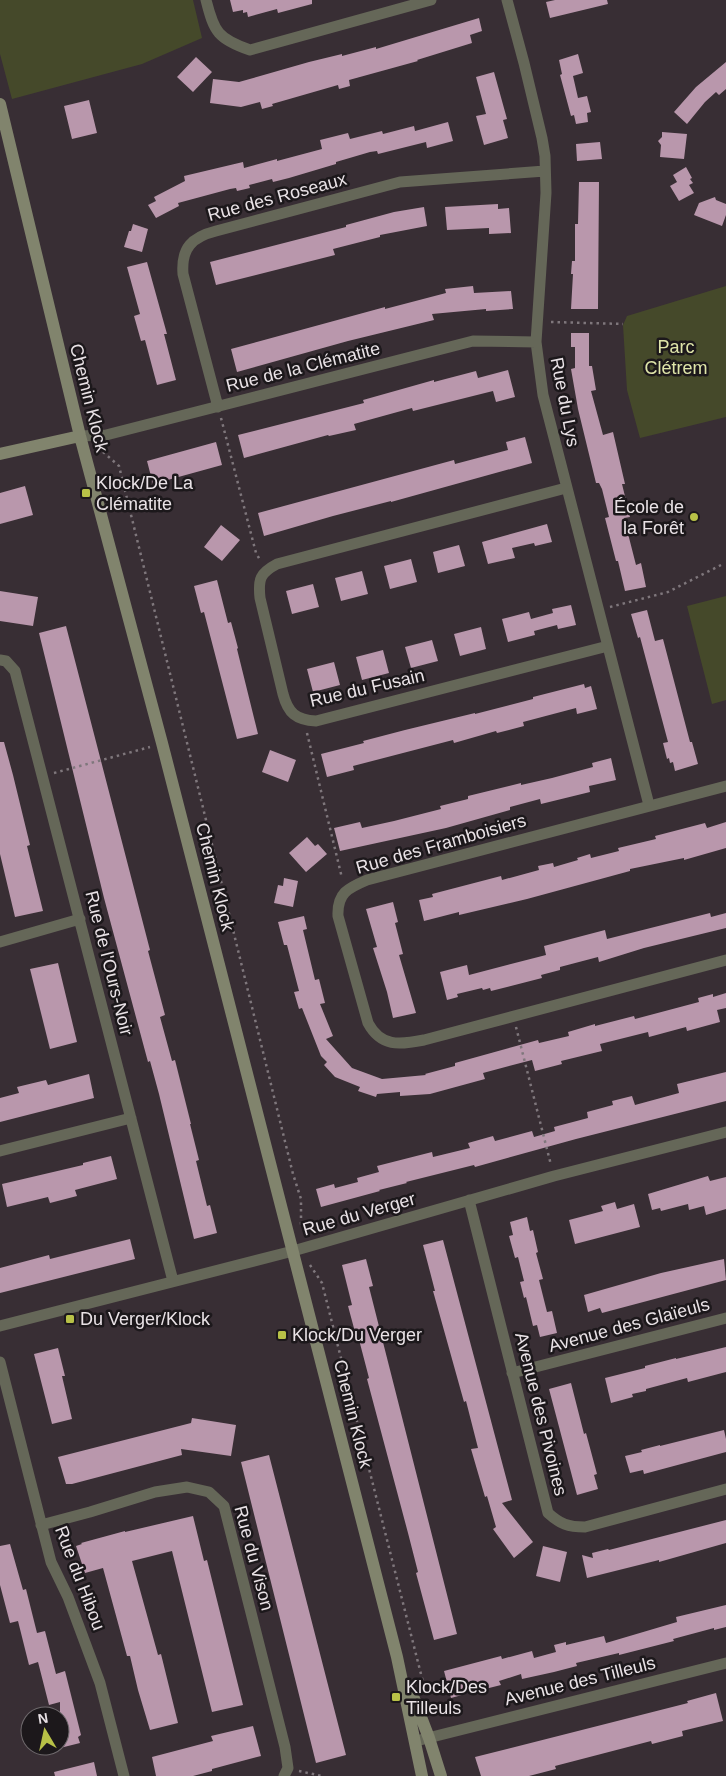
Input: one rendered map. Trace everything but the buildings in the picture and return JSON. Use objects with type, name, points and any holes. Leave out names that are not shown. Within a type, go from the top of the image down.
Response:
[{"type":"main road","name":"Chemin Klock","points":[[0,104],[80,436],[162,743],[398,1657],[422,1776]]},
{"type":"main road","points":[[0,454],[80,436]]},
{"type":"main road","name":"Chemin Klock","points":[[398,1657],[429,1738],[441,1776]]},
{"type":"street","points":[[206,0],[211,20],[217,33],[232,44],[250,50],[431,0]]},
{"type":"street","name":"Rue du Lys","points":[[507,0],[545,156],[546,193],[536,342],[543,395],[648,805]]},
{"type":"street","name":"Rue des Roseaux","points":[[218,407],[183,274],[182,259],[194,241],[203,234],[400,182],[544,171]]},
{"type":"street","name":"Rue de la Clématite","points":[[80,436],[106,435],[473,341],[536,342]]},
{"type":"street","points":[[265,570],[277,564],[566,488]]},
{"type":"street","name":"Rue du Fusain","points":[[265,570],[259,586],[260,598],[283,694],[289,709],[294,715],[304,720],[316,721],[608,646]]},
{"type":"street","name":"Rue de l'Ours-Noir","points":[[0,660],[6,661],[15,672],[173,1282]]},
{"type":"street","name":"Rue des Framboisiers","points":[[726,786],[367,880],[345,892],[340,898],[338,905],[338,916],[368,1023],[373,1033],[381,1040],[400,1044],[726,960]]},
{"type":"street","points":[[0,942],[80,920]]},
{"type":"street","points":[[0,1151],[130,1118]]},
{"type":"street","name":"Rue du Verger","points":[[0,1326],[293,1251],[554,1176],[726,1132]]},
{"type":"street","name":"Avenue des Pivoines","points":[[468,1200],[548,1512],[558,1522],[570,1527],[585,1527],[726,1489]]},
{"type":"street","name":"Avenue des Glaïeuls","points":[[512,1373],[726,1318]]},
{"type":"street","name":"Rue du Hibou","points":[[0,1362],[51,1562],[68,1597],[100,1683],[124,1776]]},
{"type":"street","name":"Rue du Vison","points":[[41,1524],[90,1512],[154,1492],[187,1487],[209,1492],[224,1506],[285,1747],[286,1772]]},
{"type":"street","name":"Avenue des Tilleuls","points":[[414,1741],[726,1663]]},
{"type":"path","points":[[547,322],[623,324]]},
{"type":"path","points":[[218,407],[256,553],[265,570]]},
{"type":"path","points":[[103,452],[119,466],[293,1174],[301,1199],[301,1224]]},
{"type":"path","points":[[598,610],[668,592],[721,565]]},
{"type":"path","points":[[304,720],[345,892]]},
{"type":"path","points":[[43,776],[162,743]]},
{"type":"path","points":[[513,1016],[554,1176]]},
{"type":"path","points":[[307,1261],[322,1283],[426,1694]]},
{"type":"path","points":[[286,1772],[322,1776]]},
{"type":"green space","points":[[0,0],[193,0],[202,38],[142,64],[12,99],[0,54]]},
{"type":"green space","name":"Parc Clétrem","points":[[726,286],[726,417],[640,438],[627,390],[623,325],[627,316]]},
{"type":"green space","points":[[726,596],[726,700],[712,704],[687,606]]},
{"type":"place","name":"Klock/De La Clématite","points":[[86,493]]},
{"type":"place","name":"École de la Forêt","points":[[694,517]]},
{"type":"place","name":"Du Verger/Klock","points":[[70,1319]]},
{"type":"place","name":"Klock/Du Verger","points":[[282,1335]]},
{"type":"place","name":"Klock/Des Tilleuls","points":[[396,1697]]}]
